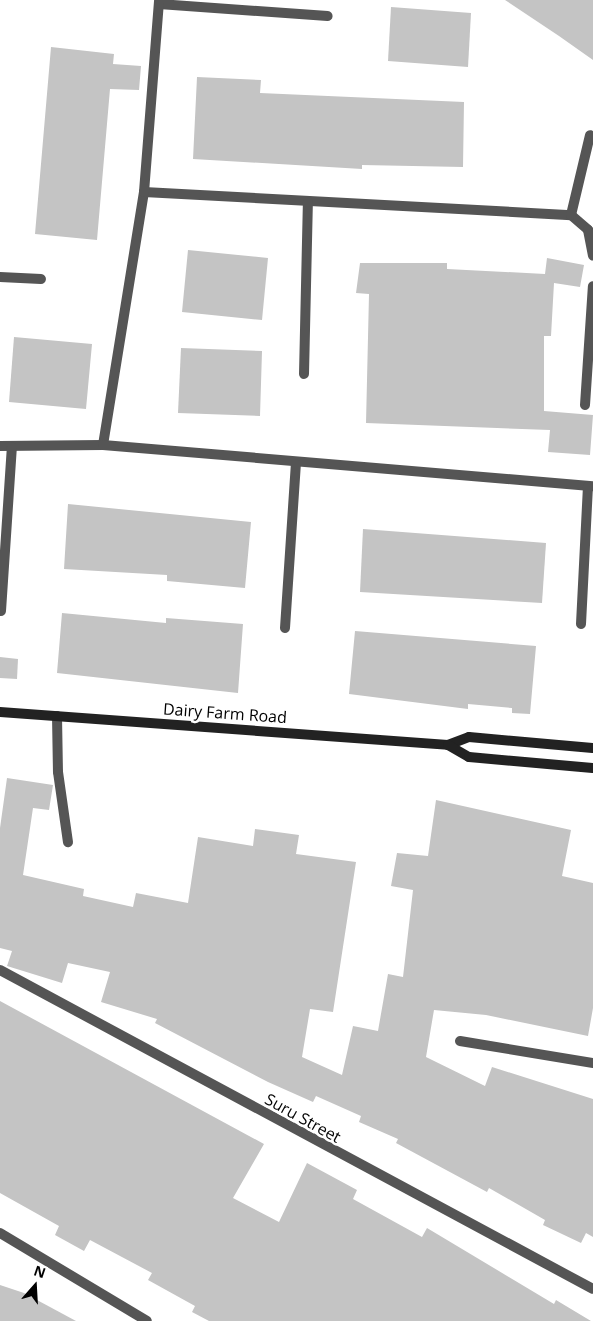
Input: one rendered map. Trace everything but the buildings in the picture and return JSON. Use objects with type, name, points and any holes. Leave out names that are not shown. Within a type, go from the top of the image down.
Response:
[{"type":"main road","name":"Dairy Farm Road","points":[[0,712],[448,745],[469,737],[593,748]]},
{"type":"main road","name":"Dairy Farm Road","points":[[448,745],[469,757],[593,768]]},
{"type":"street","points":[[104,445],[144,192],[159,2],[328,16]]},
{"type":"street","points":[[571,215],[590,135]]},
{"type":"street","points":[[144,192],[571,215],[588,230],[593,256]]},
{"type":"street","points":[[304,374],[308,202]]},
{"type":"street","points":[[0,277],[41,279]]},
{"type":"street","points":[[584,405],[593,286]]},
{"type":"street","points":[[0,446],[104,445],[296,464],[590,486],[580,624]]},
{"type":"street","points":[[1,611],[12,447]]},
{"type":"street","points":[[286,628],[296,464]]},
{"type":"street","points":[[57,716],[58,772],[68,842]]},
{"type":"street","name":"Suru Street","points":[[0,970],[593,1289]]},
{"type":"street","points":[[460,1041],[593,1063]]},
{"type":"street","points":[[0,1233],[147,1321]]}]
